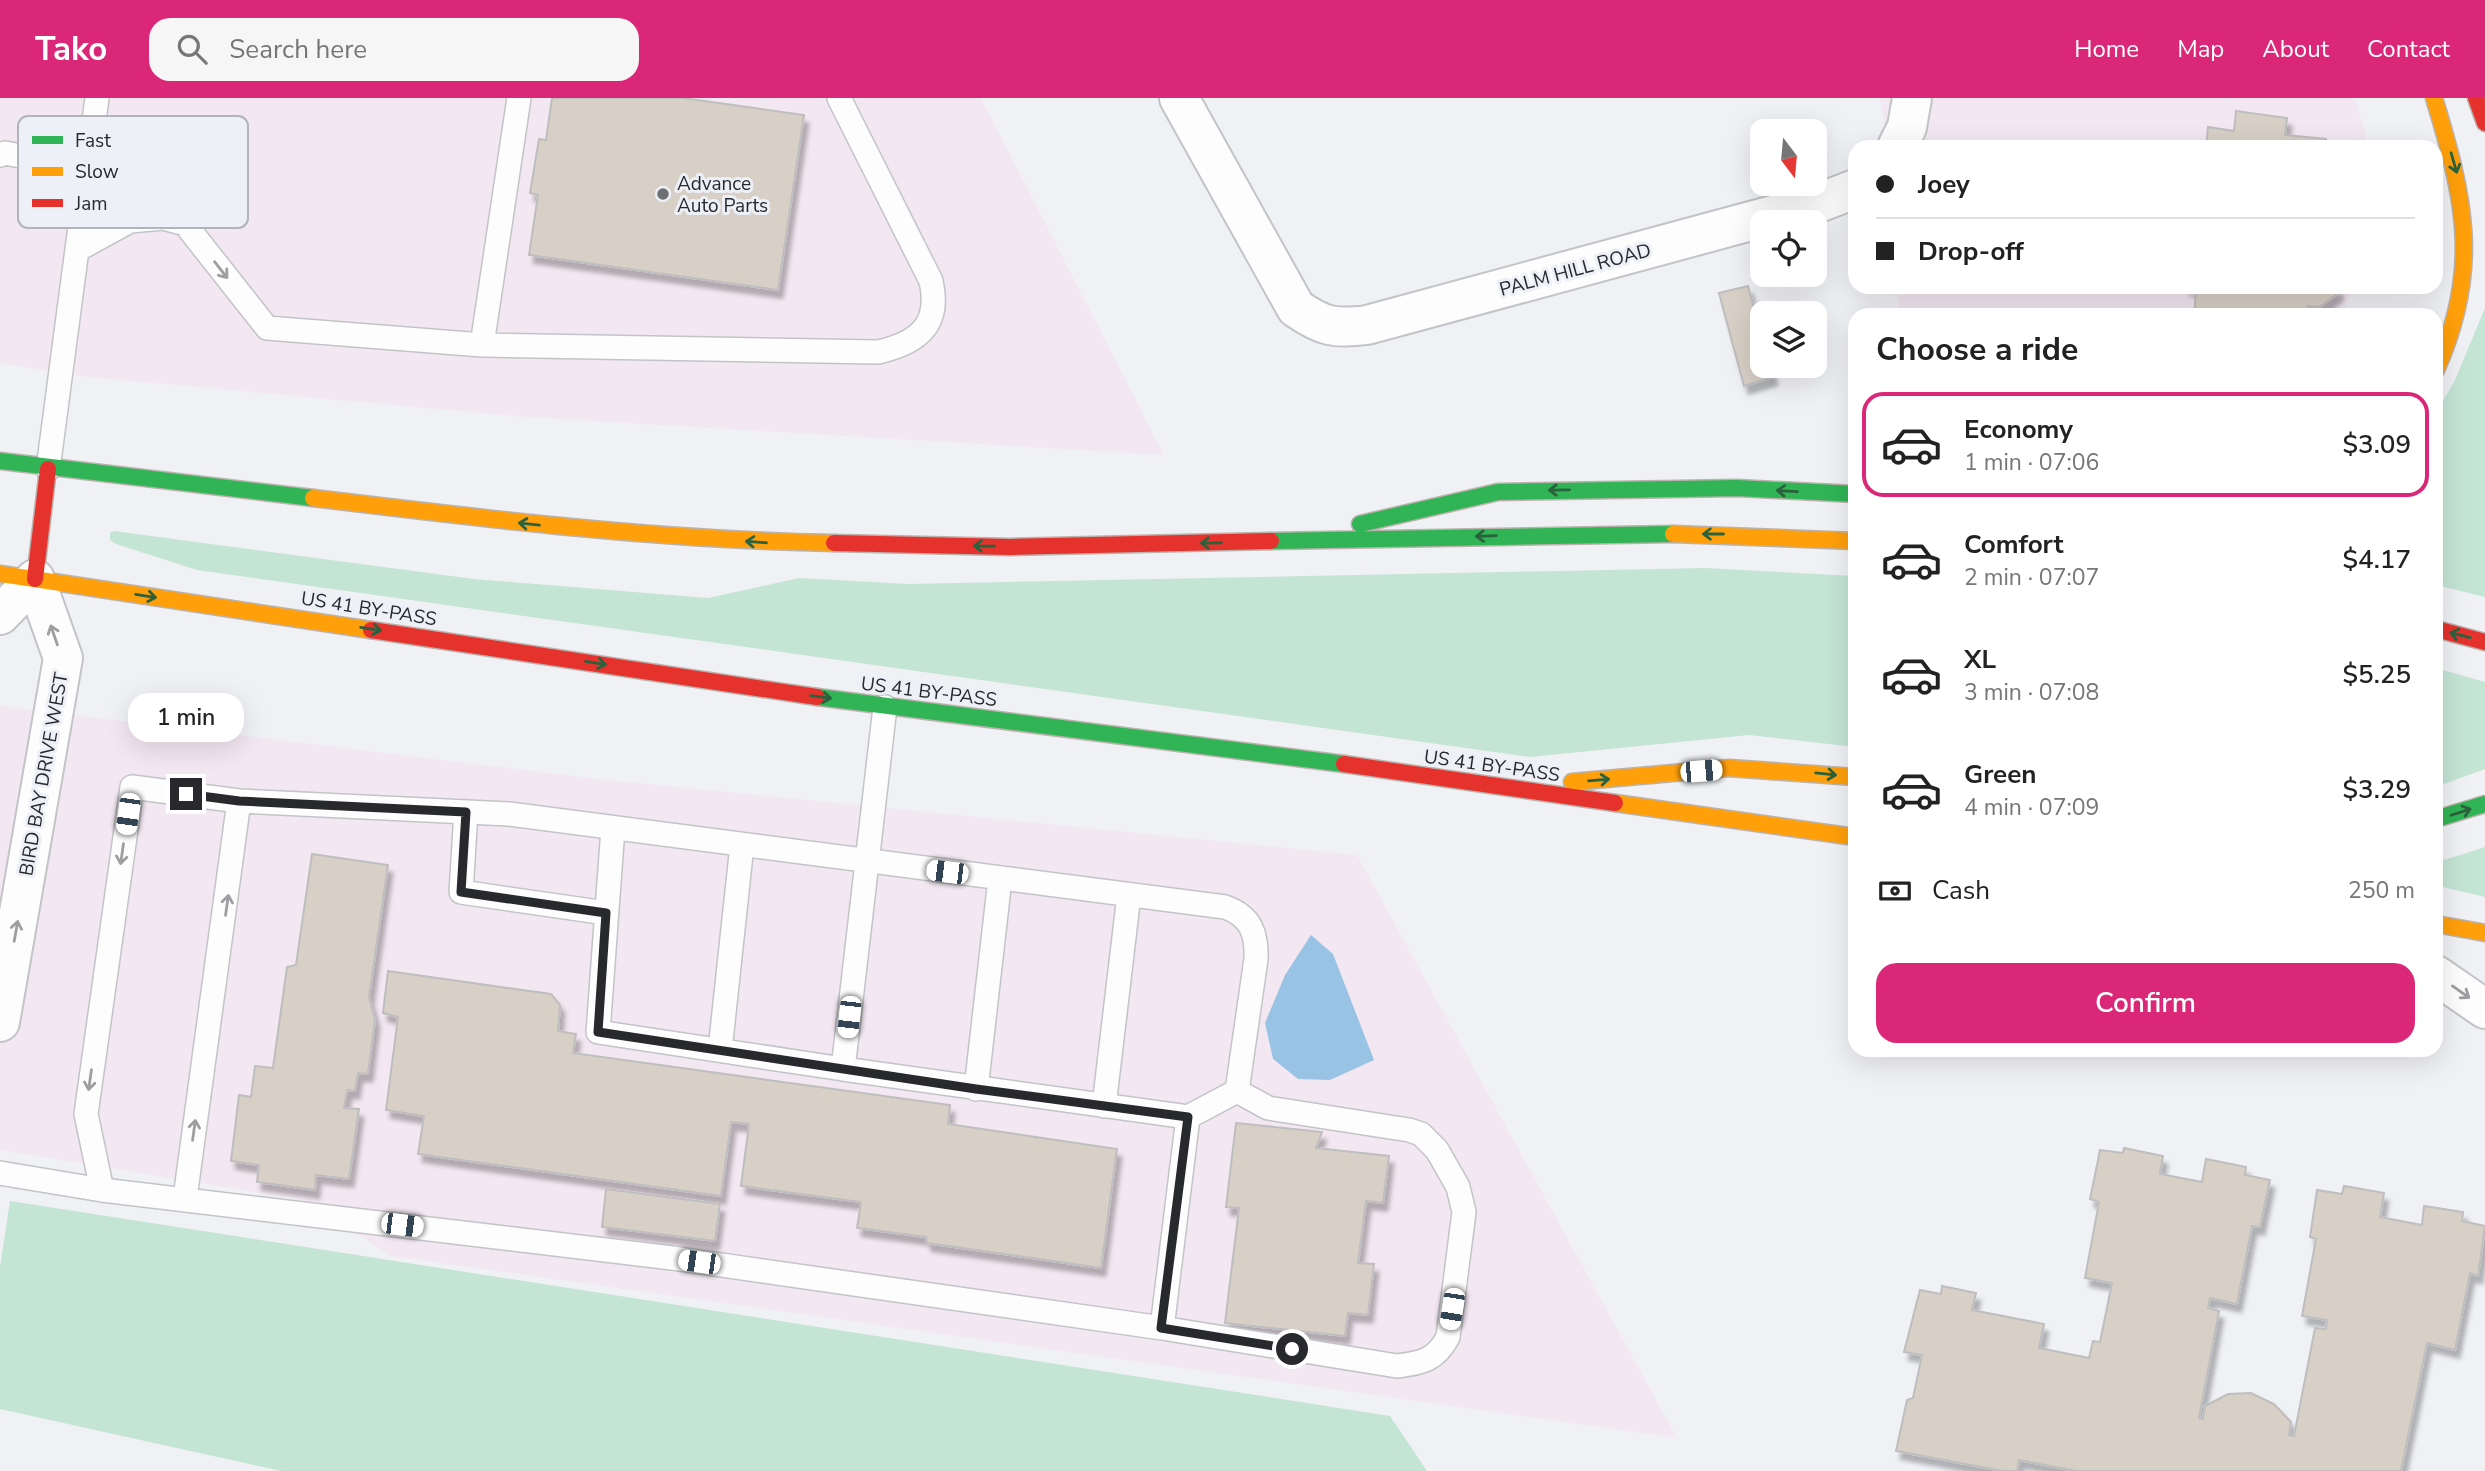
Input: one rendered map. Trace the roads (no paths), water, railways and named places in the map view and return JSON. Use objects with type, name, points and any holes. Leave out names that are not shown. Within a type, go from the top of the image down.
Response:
[{"type":"main road","points":[[2434,98],[2462,190],[2470,254],[2467,282],[2458,317],[2443,353]]},
{"type":"main road","points":[[2476,98],[2485,123]]},
{"type":"main road","points":[[0,461],[48,469],[537,525],[763,542],[1010,547],[1576,534],[1732,534],[1848,541]]},
{"type":"main road","points":[[18,577],[48,469]]},
{"type":"main road","points":[[1279,542],[1498,492],[1737,488],[1848,494]]},
{"type":"main road","name":"US 41 BY-PASS","points":[[18,577],[886,706],[1848,836]]},
{"type":"main road","points":[[2443,631],[2485,642]]},
{"type":"main road","points":[[1507,788],[1729,768],[1848,776]]},
{"type":"main road","points":[[2443,817],[2485,804]]},
{"type":"main road","points":[[2443,925],[2485,933]]},
{"type":"street","name":"PALM HILL ROAD","points":[[1179,98],[1296,308],[1315,322],[1338,328],[1367,325],[1821,202],[1848,192]]},
{"type":"street","points":[[1901,140],[1908,127],[1912,98]]},
{"type":"street","points":[[0,615],[18,577]]},
{"type":"street","name":"BIRD BAY DRIVE WEST","points":[[0,1022],[62,658],[18,577]]},
{"type":"street","points":[[2443,980],[2485,1009]]},
{"type":"lane","points":[[95,116],[97,98]]},
{"type":"lane","points":[[482,345],[519,98]]},
{"type":"lane","points":[[188,228],[267,328],[482,345],[878,352],[901,347],[914,340],[930,319],[934,293],[931,281],[839,98]]},
{"type":"lane","points":[[48,469],[80,228]]},
{"type":"lane","points":[[77,250],[117,228]]},
{"type":"lane","points":[[843,1069],[886,706]]},
{"type":"lane","points":[[102,1189],[86,1114],[132,787],[239,801],[466,812],[613,828],[1226,907],[1242,914],[1252,927],[1256,959],[1237,1091]]},
{"type":"lane","points":[[185,1198],[239,801]]},
{"type":"lane","points":[[466,812],[461,892],[606,913]]},
{"type":"lane","points":[[613,828],[598,1032],[976,1089],[1188,1117],[1237,1091]]},
{"type":"lane","points":[[720,1051],[742,845]]},
{"type":"lane","points":[[976,1089],[1000,878]]},
{"type":"lane","points":[[1104,1106],[1129,895]]},
{"type":"lane","points":[[0,1173],[102,1189],[672,1258],[1161,1328],[1397,1366],[1431,1359],[1440,1351],[1448,1336],[1465,1226],[1458,1187],[1437,1150],[1421,1134],[1409,1130],[1268,1108],[1237,1091]]},
{"type":"lane","points":[[1161,1328],[1188,1117]]},
{"type":"water","points":[[1311,935],[1333,954],[1374,1060],[1330,1080],[1298,1079],[1273,1059],[1265,1023],[1285,975]]},
{"type":"place","name":"Advance Auto Parts","points":[[663,194]]}]
